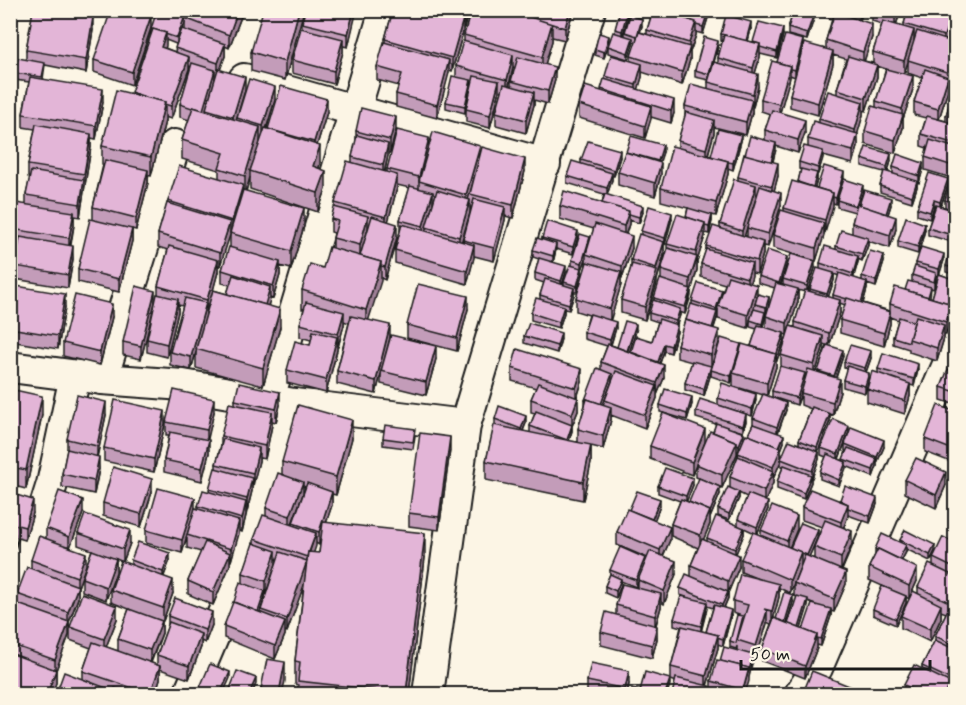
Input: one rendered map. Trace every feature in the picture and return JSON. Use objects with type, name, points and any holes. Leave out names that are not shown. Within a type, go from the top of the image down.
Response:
[{"type":"street","points":[[189,694],[225,609],[281,401],[354,109],[385,10]]},
{"type":"street","points":[[428,694],[465,425],[590,10]]},
{"type":"street","points":[[244,79],[545,164]]},
{"type":"street","points":[[10,618],[52,484],[89,377],[175,145]]},
{"type":"street","points":[[800,694],[817,668],[956,346]]},
{"type":"street","points":[[10,367],[183,385],[281,401],[465,425]]},
{"type":"building","points":[[33,10],[52,10],[93,17],[86,60],[26,50]]},
{"type":"building","points":[[111,10],[136,10],[151,16],[132,72],[94,60]]},
{"type":"building","points":[[157,10],[167,10],[185,16],[177,38],[151,29]]},
{"type":"building","points":[[188,10],[238,10],[229,35],[185,18]]},
{"type":"building","points":[[263,10],[299,10],[285,62],[251,52]]},
{"type":"building","points":[[305,10],[354,10],[348,34],[302,23]]},
{"type":"building","points":[[393,10],[431,10],[463,19],[452,58],[385,39]]},
{"type":"building","points":[[471,10],[508,10],[552,23],[542,57],[464,35]]},
{"type":"building","points":[[508,10],[570,10],[565,28]]},
{"type":"building","points":[[653,10],[696,22],[689,43],[647,30]]},
{"type":"building","points":[[676,10],[708,12],[703,27],[696,25],[696,22],[675,15]]},
{"type":"building","points":[[794,10],[815,10],[807,34],[788,28]]},
{"type":"building","points":[[840,10],[861,10],[858,20],[839,14]]},
{"type":"building","points":[[880,10],[897,10],[895,15]]},
{"type":"building","points":[[908,10],[923,10],[950,19],[944,36],[904,24]]},
{"type":"building","points":[[935,10],[950,10],[948,15]]},
{"type":"building","points":[[620,11],[627,13],[622,31],[615,29]]},
{"type":"building","points":[[835,12],[872,24],[863,52],[826,40]]},
{"type":"building","points":[[630,15],[642,19],[637,36],[625,32]]},
{"type":"building","points":[[726,15],[751,22],[746,41],[721,34]]},
{"type":"building","points":[[883,21],[914,30],[904,61],[873,52]]},
{"type":"building","points":[[759,22],[783,28],[777,52],[760,47],[760,44],[753,42]]},
{"type":"building","points":[[956,22],[956,43],[950,41]]},
{"type":"building","points":[[301,28],[343,39],[334,71],[292,60]]},
{"type":"building","points":[[153,29],[166,33],[161,47],[189,57],[171,106],[131,92]]},
{"type":"building","points":[[182,29],[225,44],[218,63],[175,48]]},
{"type":"building","points":[[917,31],[956,43],[956,75],[908,60]]},
{"type":"building","points":[[613,32],[633,38],[628,53],[608,46]]},
{"type":"building","points":[[639,32],[690,47],[682,72],[631,56]]},
{"type":"building","points":[[599,33],[609,36],[604,52],[595,49]]},
{"type":"building","points":[[724,35],[760,44],[753,68],[718,58]]},
{"type":"building","points":[[785,35],[803,40],[795,70],[777,62]]},
{"type":"building","points":[[704,37],[718,41],[709,74],[695,70]]},
{"type":"building","points":[[463,41],[513,55],[507,80],[456,66]]},
{"type":"building","points":[[384,42],[449,60],[437,105],[396,94],[402,74],[377,67]]},
{"type":"building","points":[[804,43],[833,51],[818,103],[790,95]]},
{"type":"building","points":[[611,55],[642,64],[636,85],[605,76]]},
{"type":"building","points":[[848,56],[877,65],[866,98],[837,89]]},
{"type":"building","points":[[518,57],[555,67],[548,91],[511,81]]},
{"type":"building","points":[[18,58],[45,63],[42,77],[15,73]]},
{"type":"building","points":[[772,61],[790,66],[779,104],[761,99]]},
{"type":"building","points":[[714,62],[758,74],[753,94],[708,82]]},
{"type":"building","points":[[192,63],[215,70],[203,110],[180,104]]},
{"type":"building","points":[[218,69],[245,77],[233,117],[206,109]]},
{"type":"building","points":[[886,69],[913,76],[902,109],[876,101]]},
{"type":"building","points":[[925,69],[948,77],[938,109],[914,102]]},
{"type":"building","points":[[452,76],[471,80],[465,106],[446,102]]},
{"type":"building","points":[[474,76],[499,81],[490,115],[466,109]]},
{"type":"building","points":[[30,77],[103,89],[96,126],[23,114]]},
{"type":"building","points":[[249,79],[275,87],[263,126],[237,118]]},
{"type":"building","points":[[604,79],[674,100],[671,111],[601,89]]},
{"type":"building","points":[[504,84],[534,92],[526,120],[496,112]]},
{"type":"building","points":[[691,84],[752,100],[746,122],[685,106]]},
{"type":"building","points":[[281,86],[327,99],[314,142],[268,129]]},
{"type":"building","points":[[585,86],[651,106],[645,126],[579,105]]},
{"type":"building","points":[[956,87],[956,117],[946,115]]},
{"type":"building","points":[[116,90],[165,102],[151,157],[102,146]]},
{"type":"building","points":[[828,91],[863,102],[855,130],[819,119]]},
{"type":"building","points":[[872,106],[903,115],[895,140],[865,131]]},
{"type":"building","points":[[193,107],[260,127],[245,176],[219,168],[224,153],[182,140]]},
{"type":"building","points":[[361,108],[396,117],[390,140],[356,131]]},
{"type":"building","points":[[772,110],[805,120],[798,140],[765,130]]},
{"type":"building","points":[[686,112],[714,120],[706,149],[678,141]]},
{"type":"building","points":[[927,116],[956,124],[956,144],[921,134]]},
{"type":"building","points":[[813,121],[858,134],[853,151],[808,139]]},
{"type":"building","points":[[36,124],[91,134],[84,174],[28,165]]},
{"type":"building","points":[[265,128],[320,146],[313,166],[326,171],[318,193],[250,171]]},
{"type":"building","points":[[718,129],[741,135],[733,163],[711,156]]},
{"type":"building","points":[[397,130],[429,138],[419,177],[387,169]]},
{"type":"building","points":[[433,132],[480,146],[466,195],[419,181]]},
{"type":"building","points":[[357,135],[388,144],[383,165],[352,157]]},
{"type":"building","points":[[631,136],[663,145],[658,161],[626,152]]},
{"type":"building","points":[[750,136],[776,143],[771,162],[745,155]]},
{"type":"building","points":[[930,140],[956,148],[956,167],[925,157]]},
{"type":"building","points":[[588,141],[620,150],[614,170],[581,160]]},
{"type":"building","points":[[672,146],[728,161],[716,203],[661,188]]},
{"type":"building","points":[[804,146],[823,151],[818,168],[799,162]]},
{"type":"building","points":[[482,147],[525,159],[513,205],[470,194]]},
{"type":"building","points":[[866,147],[891,154],[887,167],[862,159]]},
{"type":"building","points":[[625,152],[661,163],[655,183],[618,172]]},
{"type":"building","points":[[744,154],[778,163],[772,186],[738,177]]},
{"type":"building","points":[[897,154],[923,163],[919,176],[893,167]]},
{"type":"building","points":[[105,160],[148,170],[136,218],[93,207]]},
{"type":"building","points":[[347,161],[397,175],[386,217],[335,203]]},
{"type":"building","points":[[572,161],[612,173],[607,188],[567,176]]},
{"type":"building","points":[[179,166],[243,185],[232,221],[168,201]]},
{"type":"building","points":[[824,166],[844,172],[836,198],[833,197],[833,193],[817,188]]},
{"type":"building","points":[[801,169],[817,173],[813,187],[798,182]]},
{"type":"building","points":[[31,171],[84,180],[80,204],[26,195]]},
{"type":"building","points":[[884,171],[917,181],[912,196],[880,186]]},
{"type":"building","points":[[929,173],[948,179],[940,202],[934,200],[930,212],[917,208]]},
{"type":"building","points":[[952,177],[956,178],[956,204],[945,200]]},
{"type":"building","points":[[734,179],[756,185],[742,231],[720,224]]},
{"type":"building","points":[[844,179],[863,185],[856,206],[837,200]]},
{"type":"building","points":[[792,181],[833,193],[825,220],[784,208]]},
{"type":"building","points":[[410,186],[433,192],[423,226],[400,220]]},
{"type":"building","points":[[760,186],[781,193],[768,234],[747,228]]},
{"type":"building","points":[[243,190],[304,208],[291,251],[230,233]]},
{"type":"building","points":[[437,190],[470,200],[459,237],[426,227]]},
{"type":"building","points":[[864,190],[891,198],[886,214],[859,205]]},
{"type":"building","points":[[564,191],[629,211],[624,226],[560,206]]},
{"type":"building","points":[[605,194],[643,206],[639,217],[629,214],[629,211],[602,203]]},
{"type":"building","points":[[474,199],[505,207],[494,248],[463,240]]},
{"type":"building","points":[[16,203],[74,212],[69,238],[11,229]]},
{"type":"building","points":[[167,203],[230,222],[220,253],[158,234]]},
{"type":"building","points":[[857,204],[896,217],[890,235],[852,223]]},
{"type":"building","points":[[936,205],[956,211],[956,226],[952,235],[928,228]]},
{"type":"building","points":[[649,206],[672,213],[665,238],[641,231]]},
{"type":"building","points":[[334,207],[368,216],[360,245],[333,238],[338,221],[331,219]]},
{"type":"building","points":[[688,208],[712,215],[709,227],[705,226],[705,223],[686,217]]},
{"type":"building","points":[[781,210],[824,223],[816,248],[773,235]]},
{"type":"building","points":[[677,214],[705,223],[696,252],[667,244]]},
{"type":"building","points":[[372,216],[397,224],[385,267],[381,266],[381,262],[360,256]]},
{"type":"building","points":[[906,217],[925,224],[918,247],[898,241]]},
{"type":"building","points":[[90,219],[132,229],[119,279],[78,269]]},
{"type":"building","points":[[547,221],[578,231],[573,247],[542,238]]},
{"type":"building","points":[[402,224],[474,245],[467,271],[395,250]]},
{"type":"building","points":[[595,224],[632,236],[622,266],[586,254]]},
{"type":"building","points":[[713,226],[763,242],[757,261],[706,246]]},
{"type":"building","points":[[841,230],[868,238],[862,254],[836,246]]},
{"type":"building","points":[[580,234],[590,237],[582,263],[572,260]]},
{"type":"building","points":[[639,234],[664,242],[656,268],[631,260]]},
{"type":"building","points":[[20,237],[73,246],[68,275],[15,266]]},
{"type":"building","points":[[537,238],[556,244],[553,256],[533,250]]},
{"type":"building","points":[[169,246],[218,260],[207,300],[158,286]]},
{"type":"building","points":[[825,246],[858,256],[853,274],[820,263]]},
{"type":"building","points":[[229,247],[280,262],[273,286],[222,270]]},
{"type":"building","points":[[329,247],[381,262],[366,310],[302,290],[310,264],[323,268]]},
{"type":"building","points":[[921,247],[944,254],[939,269],[916,263]]},
{"type":"building","points":[[951,247],[956,249],[956,269],[946,266]]},
{"type":"building","points":[[668,248],[697,257],[690,279],[661,270]]},
{"type":"building","points":[[706,249],[752,263],[747,278],[701,264]]},
{"type":"building","points":[[767,250],[787,257],[779,283],[758,276]]},
{"type":"building","points":[[870,251],[884,255],[876,281],[862,276]]},
{"type":"building","points":[[791,254],[815,261],[807,286],[783,279]]},
{"type":"building","points":[[539,258],[566,266],[561,281],[535,273]]},
{"type":"building","points":[[587,262],[621,272],[610,309],[576,298]]},
{"type":"building","points":[[632,264],[657,271],[645,307],[621,300]]},
{"type":"building","points":[[570,265],[582,268],[577,286],[564,282]]},
{"type":"building","points":[[915,266],[936,273],[934,282],[912,275]]},
{"type":"building","points":[[817,268],[834,273],[827,294],[810,289]]},
{"type":"building","points":[[839,273],[867,282],[861,303],[833,295]]},
{"type":"building","points":[[939,274],[956,280],[954,305],[932,298]]},
{"type":"building","points":[[233,275],[270,287],[265,305],[227,294]]},
{"type":"building","points":[[728,276],[757,285],[748,315],[718,306]]},
{"type":"building","points":[[545,279],[574,288],[569,304],[540,295]]},
{"type":"building","points":[[660,279],[691,289],[685,307],[654,298]]},
{"type":"building","points":[[908,281],[931,287],[928,297],[905,290]]},
{"type":"building","points":[[698,283],[722,290],[716,309],[692,301]]},
{"type":"building","points":[[776,283],[798,289],[787,323],[766,316]]},
{"type":"building","points":[[418,284],[468,296],[457,338],[407,325]]},
{"type":"building","points":[[10,285],[65,294],[58,336],[10,328]]},
{"type":"building","points":[[136,286],[155,291],[141,346],[123,342]]},
{"type":"building","points":[[895,287],[952,304],[946,322],[890,304]]},
{"type":"building","points":[[213,290],[280,309],[263,368],[196,349]]},
{"type":"building","points":[[805,290],[840,300],[829,333],[795,322]]},
{"type":"building","points":[[157,294],[178,299],[167,344],[147,339]]},
{"type":"building","points":[[758,294],[769,297],[766,307],[755,304]]},
{"type":"building","points":[[75,295],[112,304],[100,352],[63,343]]},
{"type":"building","points":[[185,298],[206,303],[191,357],[170,352]]},
{"type":"building","points":[[536,298],[564,306],[559,322],[531,313]]},
{"type":"building","points":[[847,298],[890,312],[884,333],[840,320]]},
{"type":"building","points":[[653,300],[680,309],[676,321],[649,313]]},
{"type":"building","points":[[306,302],[344,312],[338,334],[300,324]]},
{"type":"building","points":[[691,304],[717,312],[712,328],[686,320]]},
{"type":"building","points":[[754,309],[765,312],[762,324],[750,320]]},
{"type":"building","points":[[590,314],[616,322],[610,340],[584,332]]},
{"type":"building","points":[[351,316],[390,325],[376,381],[337,371]]},
{"type":"building","points":[[916,316],[944,325],[937,348],[909,339]]},
{"type":"building","points":[[899,317],[914,322],[909,342],[893,337]]},
{"type":"building","points":[[659,319],[677,325],[671,346],[664,344],[658,362],[631,352],[636,336],[652,341]]},
{"type":"building","points":[[685,320],[719,330],[711,355],[677,345]]},
{"type":"building","points":[[625,321],[636,324],[627,351],[617,347]]},
{"type":"building","points":[[529,323],[561,333],[557,346],[524,336]]},
{"type":"building","points":[[758,325],[784,333],[776,356],[776,354],[751,346]]},
{"type":"building","points":[[790,326],[823,336],[814,365],[781,355]]},
{"type":"building","points":[[313,331],[337,337],[326,380],[287,370],[295,341],[310,345]]},
{"type":"building","points":[[391,335],[436,346],[426,382],[381,371]]},
{"type":"building","points":[[721,338],[741,344],[731,376],[711,370]]},
{"type":"building","points":[[608,344],[664,365],[657,383],[601,362]]},
{"type":"building","points":[[742,344],[776,354],[767,383],[733,373]]},
{"type":"building","points":[[827,345],[843,350],[834,376],[818,371]]},
{"type":"building","points":[[850,345],[871,351],[865,368],[844,362]]},
{"type":"building","points":[[517,349],[582,369],[576,388],[512,368]]},
{"type":"building","points":[[883,353],[918,364],[914,379],[878,369]]},
{"type":"building","points":[[692,361],[711,366],[704,389],[685,383]]},
{"type":"building","points":[[780,366],[805,373],[797,398],[772,391]]},
{"type":"building","points":[[847,366],[869,373],[865,386],[843,380]]},
{"type":"building","points":[[597,368],[612,374],[601,404],[585,400]]},
{"type":"building","points":[[808,369],[840,379],[833,402],[801,393]]},
{"type":"building","points":[[948,369],[956,372],[956,392],[941,387]]},
{"type":"building","points":[[616,371],[657,386],[645,415],[605,400]]},
{"type":"building","points":[[872,371],[910,384],[905,401],[867,389]]},
{"type":"building","points":[[239,383],[280,392],[276,409],[235,400]]},
{"type":"building","points":[[538,383],[578,398],[572,414],[531,399]]},
{"type":"building","points":[[722,383],[756,394],[752,409],[718,398]]},
{"type":"building","points":[[10,389],[42,396],[26,470],[10,467]]},
{"type":"building","points":[[665,389],[692,397],[687,414],[660,405]]},
{"type":"building","points":[[174,390],[214,399],[207,430],[166,422]]},
{"type":"building","points":[[763,394],[786,403],[777,427],[753,418]]},
{"type":"building","points":[[77,395],[106,402],[97,446],[67,439]]},
{"type":"building","points":[[587,399],[611,407],[603,436],[578,429]]},
{"type":"building","points":[[700,399],[746,414],[743,426],[696,411]]},
{"type":"building","points":[[115,400],[165,411],[154,459],[104,448]]},
{"type":"building","points":[[229,403],[272,412],[265,446],[221,436]]},
{"type":"building","points":[[298,405],[352,420],[336,477],[282,462]]},
{"type":"building","points":[[938,405],[956,412],[956,451],[925,439]]},
{"type":"building","points":[[499,406],[526,416],[521,429],[495,419]]},
{"type":"building","points":[[812,407],[830,414],[817,447],[799,440]]},
{"type":"building","points":[[536,411],[572,425],[567,440],[530,426]]},
{"type":"building","points":[[663,413],[705,429],[692,462],[650,446]]},
{"type":"building","points":[[833,419],[849,426],[838,454],[821,448]]},
{"type":"building","points":[[716,423],[744,433],[739,445],[713,432]]},
{"type":"building","points":[[753,424],[784,435],[779,447],[748,435]]},
{"type":"building","points":[[385,425],[415,429],[413,442],[383,438]]},
{"type":"building","points":[[494,425],[591,445],[583,482],[486,461]]},
{"type":"building","points":[[851,427],[884,440],[877,457],[845,444]]},
{"type":"building","points":[[710,431],[737,442],[722,475],[696,464]]},
{"type":"building","points":[[170,432],[209,440],[202,468],[164,460]]},
{"type":"building","points":[[420,433],[450,437],[439,517],[409,513]]},
{"type":"building","points":[[746,434],[781,448],[773,467],[738,453]]},
{"type":"building","points":[[223,439],[259,448],[253,473],[216,464]]},
{"type":"building","points":[[789,440],[819,452],[812,471],[781,459]]},
{"type":"building","points":[[848,448],[877,459],[873,470],[843,459]]},
{"type":"building","points":[[67,449],[99,457],[94,481],[62,474]]},
{"type":"building","points":[[827,454],[846,462],[839,480],[820,472]]},
{"type":"building","points":[[738,456],[773,471],[764,491],[730,477]]},
{"type":"building","points":[[916,458],[946,472],[936,495],[905,480]]},
{"type":"building","points":[[784,465],[811,475],[804,493],[777,482]]},
{"type":"building","points":[[113,467],[152,479],[141,514],[103,503]]},
{"type":"building","points":[[215,468],[252,478],[247,499],[209,489]]},
{"type":"building","points":[[665,468],[693,478],[686,496],[658,486]]},
{"type":"building","points":[[278,473],[303,482],[290,516],[266,508]]},
{"type":"building","points":[[699,478],[720,487],[710,512],[689,502]]},
{"type":"building","points":[[307,483],[332,492],[319,532],[293,523]]},
{"type":"building","points":[[845,486],[877,498],[870,516],[848,508],[848,504],[840,500]]},
{"type":"building","points":[[728,487],[739,492],[729,514],[718,509]]},
{"type":"building","points":[[158,488],[195,498],[182,540],[146,530]]},
{"type":"building","points":[[810,489],[848,504],[841,522],[802,507]]},
{"type":"building","points":[[203,490],[246,502],[242,519],[198,506]]},
{"type":"building","points":[[59,491],[83,500],[69,537],[46,528]]},
{"type":"building","points":[[637,491],[660,499],[652,519],[629,510]]},
{"type":"building","points":[[10,493],[33,500],[25,527],[10,523]]},
{"type":"building","points":[[748,494],[768,502],[757,527],[738,519]]},
{"type":"building","points":[[681,499],[710,511],[700,535],[671,524]]},
{"type":"building","points":[[772,506],[797,516],[787,541],[761,530]]},
{"type":"building","points":[[195,508],[239,521],[231,549],[187,535]]},
{"type":"building","points":[[627,509],[670,527],[660,550],[617,532]]},
{"type":"building","points":[[85,514],[130,530],[123,549],[78,533]]},
{"type":"building","points":[[263,515],[316,533],[307,557],[254,539]]},
{"type":"building","points":[[716,516],[744,528],[735,549],[707,538]]},
{"type":"building","points":[[825,520],[852,531],[841,558],[814,547]]},
{"type":"building","points":[[323,522],[425,533],[406,693],[298,681],[300,662],[295,661],[308,552],[319,553]]},
{"type":"building","points":[[801,523],[818,530],[807,555],[790,548]]},
{"type":"building","points":[[905,530],[935,545],[930,555],[900,540]]},
{"type":"building","points":[[10,532],[15,534],[10,549]]},
{"type":"building","points":[[753,532],[801,552],[790,580],[741,559]]},
{"type":"building","points":[[882,534],[906,545],[899,559],[875,549]]},
{"type":"building","points":[[39,536],[86,553],[77,577],[31,560]]},
{"type":"building","points":[[943,537],[956,543],[956,569],[933,558]]},
{"type":"building","points":[[702,539],[739,555],[728,581],[691,565]]},
{"type":"building","points":[[138,542],[170,553],[163,572],[131,560]]},
{"type":"building","points":[[205,542],[230,553],[213,592],[188,581]]},
{"type":"building","points":[[253,543],[276,551],[266,581],[243,573]]},
{"type":"building","points":[[620,547],[645,558],[636,580],[610,570]]},
{"type":"building","points":[[878,549],[917,568],[909,586],[869,567]]},
{"type":"building","points":[[92,550],[116,559],[106,587],[82,578]]},
{"type":"building","points":[[650,551],[676,561],[664,591],[638,580]]},
{"type":"building","points":[[280,552],[307,561],[287,619],[261,610]]},
{"type":"building","points":[[805,555],[846,572],[834,599],[794,583]]},
{"type":"building","points":[[121,561],[173,580],[163,608],[111,590]]},
{"type":"building","points":[[929,564],[956,577],[956,599],[953,604],[918,587]]},
{"type":"building","points":[[27,567],[78,586],[68,612],[17,594]]},
{"type":"building","points":[[610,574],[621,579],[616,591],[605,586]]},
{"type":"building","points":[[686,574],[728,592],[722,605],[680,588]]},
{"type":"building","points":[[740,574],[779,584],[772,611],[764,609],[767,611],[756,646],[737,640],[748,605],[733,601]]},
{"type":"building","points":[[240,582],[265,591],[258,612],[234,602]]},
{"type":"building","points":[[622,584],[661,594],[655,616],[616,605]]},
{"type":"building","points":[[882,586],[906,596],[896,619],[873,609]]},
{"type":"building","points":[[913,591],[941,605],[930,629],[901,616]]},
{"type":"building","points":[[784,592],[793,595],[785,622],[776,619]]},
{"type":"building","points":[[82,593],[117,606],[104,639],[70,627]]},
{"type":"building","points":[[681,596],[707,602],[701,626],[674,619]]},
{"type":"building","points":[[797,596],[808,599],[799,628],[788,624]]},
{"type":"building","points":[[175,598],[212,612],[205,630],[168,616]]},
{"type":"building","points":[[233,602],[285,622],[275,646],[224,626]]},
{"type":"building","points":[[18,604],[69,622],[55,660],[10,644],[10,623]]},
{"type":"building","points":[[812,604],[831,609],[821,639],[803,630]]},
{"type":"building","points":[[714,605],[731,610],[723,639],[706,632]]},
{"type":"building","points":[[129,609],[162,621],[150,650],[118,639]]},
{"type":"building","points":[[948,609],[956,613],[956,646],[935,636]]},
{"type":"building","points":[[606,612],[657,626],[652,645],[601,632]]},
{"type":"building","points":[[737,615],[743,616],[736,643],[730,641]]},
{"type":"building","points":[[774,618],[817,635],[805,666],[762,649]]},
{"type":"building","points":[[169,622],[201,634],[189,666],[157,655]]},
{"type":"building","points":[[682,626],[718,635],[706,676],[671,667]]},
{"type":"building","points":[[935,640],[956,650],[956,682],[922,666]]},
{"type":"building","points":[[93,642],[160,666],[150,694],[83,671]]},
{"type":"building","points":[[724,647],[753,655],[749,671],[749,668],[720,661]]},
{"type":"building","points":[[10,653],[56,670],[47,694],[10,694]]},
{"type":"building","points":[[267,659],[285,662],[279,693],[287,694],[260,694]]},
{"type":"building","points":[[717,660],[749,668],[743,690],[711,681]]},
{"type":"building","points":[[591,663],[629,671],[625,689],[587,681]]},
{"type":"building","points":[[210,664],[230,672],[220,694],[198,692]]},
{"type":"building","points":[[914,665],[951,683],[945,694],[923,694],[904,685]]},
{"type":"building","points":[[237,671],[256,678],[249,694],[228,694]]},
{"type":"building","points":[[812,671],[859,690],[857,694],[803,693]]},
{"type":"building","points":[[64,672],[106,688],[104,694],[56,694]]},
{"type":"building","points":[[645,672],[670,679],[665,694],[640,691]]},
{"type":"building","points":[[676,678],[709,686],[707,694],[672,694]]},
{"type":"building","points":[[115,688],[134,694],[112,694]]},
{"type":"building","points":[[632,689],[656,694],[631,694]]}]
